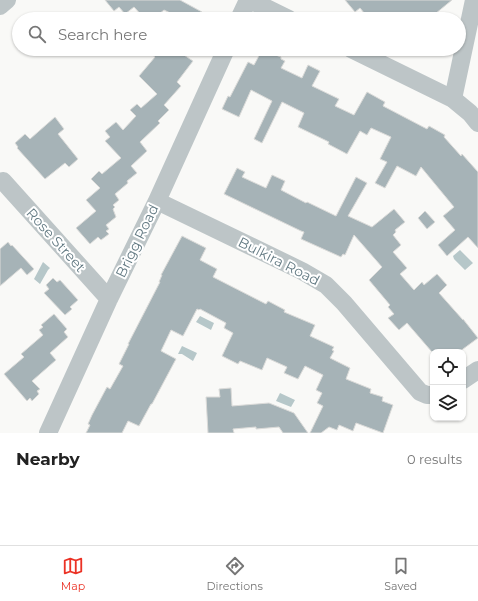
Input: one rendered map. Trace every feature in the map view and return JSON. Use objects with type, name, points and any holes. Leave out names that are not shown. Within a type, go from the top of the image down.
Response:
[{"type":"street","points":[[0,6],[7,0]]},
{"type":"street","points":[[243,12],[249,0],[274,12]]},
{"type":"street","points":[[466,36],[474,0]]},
{"type":"street","name":"Brigg Road","points":[[48,433],[109,300],[157,201],[223,56]]},
{"type":"street","points":[[365,56],[452,99],[470,113],[478,123]]},
{"type":"street","points":[[452,99],[462,56]]},
{"type":"street","name":"Rose Street","points":[[3,181],[109,300]]},
{"type":"street","name":"Bulkira Road","points":[[157,201],[302,271],[326,285],[344,303],[420,392],[430,395]]},
{"type":"street","points":[[466,378],[478,370]]},
{"type":"shaded area","points":[[460,250],[473,263],[465,270],[453,256]]},
{"type":"shaded area","points":[[43,262],[50,268],[40,284],[34,279]]},
{"type":"shaded area","points":[[200,316],[214,323],[211,330],[196,322]]},
{"type":"shaded area","points":[[182,346],[197,353],[193,361],[182,354],[178,354]]},
{"type":"shaded area","points":[[280,393],[295,400],[291,407],[276,401]]},
{"type":"building","points":[[105,0],[180,0],[202,12],[168,12],[164,10],[162,12],[139,12],[134,7],[128,12],[123,12],[119,7],[114,11]]},
{"type":"building","points":[[345,0],[452,0],[437,12],[363,12],[360,8],[355,12]]},
{"type":"building","points":[[154,56],[186,56],[193,61],[177,82],[181,86],[164,105],[169,110],[158,121],[160,123],[140,142],[147,151],[131,166],[137,173],[115,194],[119,200],[113,205],[115,207],[113,209],[116,217],[106,225],[109,229],[106,231],[109,234],[101,240],[98,237],[90,244],[76,228],[96,211],[86,200],[100,188],[91,179],[99,171],[102,174],[121,158],[105,141],[110,137],[105,131],[116,122],[123,130],[136,116],[130,110],[137,104],[141,108],[157,94],[139,76],[155,57]]},
{"type":"building","points":[[259,56],[278,56],[285,61],[281,68],[302,78],[308,65],[320,71],[312,86],[339,99],[335,106],[354,115],[367,92],[385,102],[383,106],[427,129],[429,126],[445,135],[444,137],[478,172],[478,248],[468,237],[447,256],[438,245],[455,230],[443,216],[454,207],[421,167],[416,176],[397,166],[385,188],[375,183],[387,162],[380,159],[391,137],[371,128],[367,135],[360,131],[347,154],[328,144],[329,142],[298,127],[304,113],[282,102],[262,143],[254,139],[272,101],[251,90],[239,117],[222,109],[248,62],[254,65]]},
{"type":"building","points":[[55,117],[64,129],[58,134],[78,159],[69,167],[65,163],[45,179],[17,148],[18,147],[15,143],[25,134],[30,139]]},
{"type":"building","points":[[237,168],[245,172],[242,177],[266,188],[272,175],[285,181],[281,190],[336,216],[356,177],[367,183],[348,216],[372,227],[394,209],[405,222],[395,230],[396,232],[393,235],[401,245],[393,252],[407,268],[400,274],[414,290],[422,282],[424,285],[437,274],[447,285],[439,293],[478,338],[463,349],[430,350],[407,323],[399,330],[388,318],[394,314],[388,307],[390,305],[369,280],[382,267],[354,235],[345,255],[343,254],[341,257],[301,239],[304,232],[224,194]]},
{"type":"building","points":[[425,211],[435,222],[427,229],[418,218]]},
{"type":"building","points":[[182,236],[206,248],[200,260],[217,269],[213,277],[266,304],[268,301],[285,310],[284,312],[315,325],[310,336],[334,347],[332,350],[334,351],[330,358],[350,368],[346,379],[371,389],[370,393],[383,397],[382,401],[393,405],[383,433],[356,423],[353,431],[339,425],[337,430],[329,427],[321,433],[310,433],[323,406],[317,403],[322,393],[316,390],[323,375],[305,366],[298,379],[284,373],[287,367],[267,358],[262,370],[240,361],[238,364],[222,356],[233,333],[224,328],[226,323],[200,309],[197,309],[183,336],[171,330],[161,351],[176,359],[139,426],[128,421],[122,433],[86,433],[90,425],[88,424],[92,415],[107,387],[110,389],[123,366],[119,364],[128,344],[160,282],[161,275]]},
{"type":"building","points":[[8,242],[34,269],[27,275],[21,268],[0,286],[0,249]]},
{"type":"building","points":[[53,278],[57,282],[60,280],[78,300],[70,307],[72,309],[65,315],[44,293],[49,289],[46,285]]},
{"type":"building","points":[[54,314],[67,329],[64,332],[68,337],[50,353],[56,360],[32,381],[40,389],[37,391],[39,394],[32,401],[30,398],[27,401],[4,374],[24,357],[21,354],[43,335],[39,330],[43,327],[41,325]]},
{"type":"building","points":[[231,388],[232,406],[269,403],[294,413],[308,433],[283,433],[279,427],[256,429],[256,427],[233,429],[234,433],[208,433],[206,397],[220,397],[219,389]]}]
